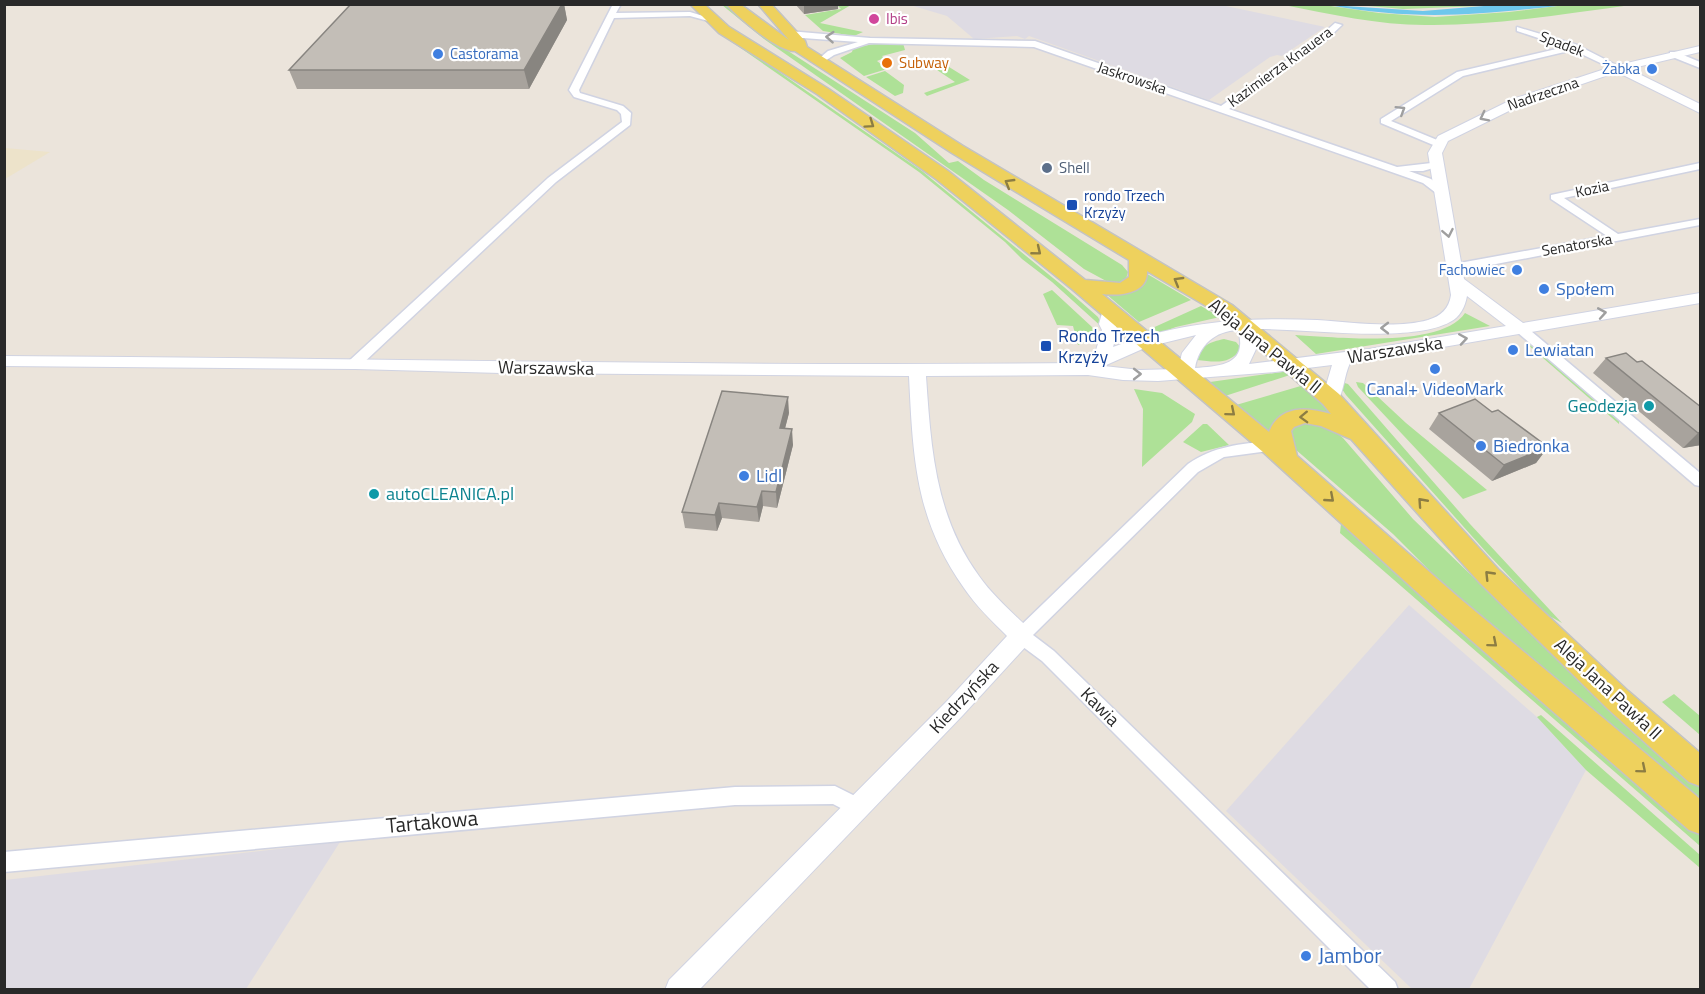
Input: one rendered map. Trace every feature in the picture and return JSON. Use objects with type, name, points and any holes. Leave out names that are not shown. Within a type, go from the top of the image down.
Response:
[{"type":"main road","name":"Aleja Jana Pawła II","points":[[696,4],[712,20],[764,56],[822,91],[942,175],[1079,285],[1279,453],[1449,605],[1701,819]]},
{"type":"main road","name":"Aleja Jana Pawła II","points":[[716,4],[822,91]]},
{"type":"main road","points":[[732,4],[788,47],[800,49]]},
{"type":"main road","name":"Aleja Jana Pawła II","points":[[764,4],[800,44],[800,49],[819,62],[918,127],[1225,309],[1244,324],[1331,399],[1359,433],[1505,592],[1618,700],[1701,772]]},
{"type":"main road","points":[[1079,285],[1116,289],[1132,285],[1138,277],[1138,258]]},
{"type":"main road","points":[[1279,453],[1280,431],[1286,421],[1292,417],[1310,416],[1359,433]]},
{"type":"street","points":[[614,10],[672,4]]},
{"type":"street","points":[[614,10],[690,14],[712,20]]},
{"type":"street","points":[[355,363],[552,180],[627,123],[626,112],[620,108],[577,95],[574,90],[614,10]]},
{"type":"street","name":"Kazimierza Knauera","points":[[1221,109],[1320,41],[1338,25]]},
{"type":"street","name":"Spadek","points":[[1520,28],[1574,47],[1698,105]]},
{"type":"street","name":"Jaskrowska","points":[[789,34],[870,41],[1035,44],[1426,182],[1440,191]]},
{"type":"street","name":"Jaskrowska","points":[[819,62],[831,52],[870,41]]},
{"type":"street","points":[[1574,47],[1460,74],[1384,121],[1438,144],[1436,164],[1456,275],[1490,306],[1521,329],[1701,481]]},
{"type":"street","name":"Nadrzeczna","points":[[1438,144],[1450,135],[1517,102],[1618,68],[1701,49]]},
{"type":"street","points":[[1673,54],[1701,65]]},
{"type":"street","name":"Jaskrowska","points":[[1384,167],[1415,169],[1436,164]]},
{"type":"street","name":"Kozia","points":[[1617,238],[1555,197],[1701,165]]},
{"type":"street","name":"Senatorska","points":[[1456,275],[1617,238],[1701,222]]},
{"type":"street","name":"Warszawska","points":[[4,361],[355,363],[501,367],[917,371],[1095,363],[1148,342],[1179,333],[1223,326],[1244,324],[1389,328],[1418,326],[1443,320],[1451,314],[1459,301],[1456,275]]},
{"type":"street","name":"Warszawska","points":[[1095,363],[1109,374],[1186,374],[1294,366],[1701,298]]},
{"type":"street","points":[[1490,306],[1545,324]]},
{"type":"street","points":[[1095,363],[1110,330],[1107,324],[1110,313]]},
{"type":"street","points":[[1225,371],[1240,364],[1250,352],[1251,344],[1244,324]]},
{"type":"street","points":[[1186,374],[1192,347],[1206,334],[1223,326]]},
{"type":"street","points":[[1331,399],[1336,375],[1344,358]]},
{"type":"street","name":"Kawia","points":[[917,371],[923,472],[933,513],[954,555],[971,582],[1021,636],[1048,656],[1387,990]]},
{"type":"street","name":"Kiedrzyńska","points":[[690,986],[856,807],[955,708],[1021,636],[1193,468],[1209,455],[1228,450],[1279,453]]},
{"type":"street","name":"Tartakowa","points":[[4,862],[735,796],[835,795],[856,807]]},
{"type":"shaded area","points":[[910,5],[1221,5],[1325,27],[1282,56],[1270,57],[1209,100],[1029,36],[1025,39],[1017,36],[974,39],[947,16]]},
{"type":"shaded area","points":[[5,148],[50,152],[5,179]]},
{"type":"shaded area","points":[[1409,605],[1537,717],[1586,770],[1469,989],[1412,989],[1226,811]]},
{"type":"shaded area","points":[[340,842],[246,989],[5,989],[5,880]]},
{"type":"green space","points":[[722,5],[768,38],[915,133],[949,163],[958,161],[984,180],[1122,265],[1128,272],[1126,279],[1121,282],[1108,282],[1084,269],[1008,210],[764,39]]},
{"type":"green space","points":[[837,5],[851,5],[820,23],[863,32],[854,36],[823,31],[805,15],[841,9]]},
{"type":"green space","points":[[1284,5],[1324,5],[1379,13],[1435,17],[1509,12],[1565,5],[1631,5],[1502,21],[1451,25],[1407,25]]},
{"type":"green space","points":[[1357,5],[1506,5],[1403,9]]},
{"type":"green space","points":[[703,19],[922,171],[1064,287],[1098,317],[1104,329],[1005,242],[919,172],[719,33]]},
{"type":"green space","points":[[903,43],[905,50],[882,56],[884,58],[877,61],[887,69],[864,76],[840,58],[852,52],[853,48],[874,44]]},
{"type":"green space","points":[[941,62],[970,80],[927,96],[924,93],[955,82],[937,70],[934,63]]},
{"type":"green space","points":[[885,71],[904,85],[903,93],[895,96],[866,77]]},
{"type":"green space","points":[[1147,275],[1191,300],[1139,322],[1106,294],[1131,293],[1143,286]]},
{"type":"green space","points":[[1052,290],[1092,327],[1094,335],[1088,341],[1078,345],[1073,326],[1057,325],[1043,294]]},
{"type":"green space","points":[[1201,306],[1220,317],[1176,327],[1154,335],[1148,330]]},
{"type":"green space","points":[[1465,313],[1490,326],[1316,354],[1295,335],[1360,338],[1411,336],[1434,332],[1452,324]]},
{"type":"green space","points":[[1224,339],[1236,342],[1241,348],[1227,360],[1216,362],[1197,360],[1207,345]]},
{"type":"green space","points":[[1528,345],[1532,345],[1619,420],[1619,424]]},
{"type":"green space","points":[[1289,371],[1293,374],[1225,396],[1210,382]]},
{"type":"green space","points":[[1341,382],[1348,384],[1470,524],[1562,623],[1544,613],[1487,553],[1346,395]]},
{"type":"green space","points":[[1356,382],[1363,383],[1406,423],[1487,490],[1463,499],[1358,387]]},
{"type":"green space","points":[[1304,385],[1332,415],[1304,412],[1285,414],[1278,417],[1269,433],[1236,405]]},
{"type":"green space","points":[[1134,389],[1162,393],[1195,414],[1192,422],[1142,467],[1143,409]]},
{"type":"green space","points":[[1304,422],[1325,426],[1343,438],[1413,519],[1585,685],[1700,788],[1700,805],[1456,597],[1393,534],[1295,449],[1290,429]]},
{"type":"green space","points":[[1203,424],[1207,424],[1229,445],[1201,452],[1183,442]]},
{"type":"green space","points":[[1341,524],[1374,548],[1464,630],[1700,832],[1700,846],[1340,533]]},
{"type":"green space","points":[[1674,694],[1700,716],[1700,735],[1662,702]]},
{"type":"green space","points":[[1541,715],[1700,855],[1700,868],[1586,770],[1537,717]]},
{"type":"water","points":[[1508,4],[1565,5],[1475,14],[1419,15],[1329,5],[1423,11]]},
{"type":"building","name":"Castorama","points":[[351,4],[562,4],[524,70],[289,70]]},
{"type":"building","points":[[1626,353],[1637,362],[1642,361],[1701,407],[1701,432],[1698,433],[1606,358]]},
{"type":"building","name":"Lidl","points":[[722,391],[788,397],[780,428],[792,429],[776,492],[762,491],[757,507],[719,503],[715,515],[682,512]]},
{"type":"building","points":[[1475,399],[1492,412],[1498,410],[1548,447],[1504,465],[1439,413]]},
{"type":"place","name":"Ibis","points":[[874,19]]},
{"type":"place","name":"Castorama","points":[[438,54]]},
{"type":"place","name":"Subway","points":[[887,63]]},
{"type":"place","name":"Żabka","points":[[1652,69]]},
{"type":"place","name":"Shell","points":[[1047,168]]},
{"type":"place","name":"rondo Trzech Krzyży","points":[[1072,205]]},
{"type":"place","name":"Fachowiec","points":[[1517,270]]},
{"type":"place","name":"Społem","points":[[1544,289]]},
{"type":"place","name":"Rondo Trzech Krzyży","points":[[1046,346]]},
{"type":"place","name":"Lewiatan","points":[[1513,350]]},
{"type":"place","name":"Canal+ VideoMark","points":[[1435,369]]},
{"type":"place","name":"Geodezja","points":[[1649,406]]},
{"type":"place","name":"Biedronka","points":[[1481,446]]},
{"type":"place","name":"Lidl","points":[[744,476]]},
{"type":"place","name":"autoCLEANICA.pl","points":[[374,494]]},
{"type":"place","name":"Jambor","points":[[1306,956]]}]
